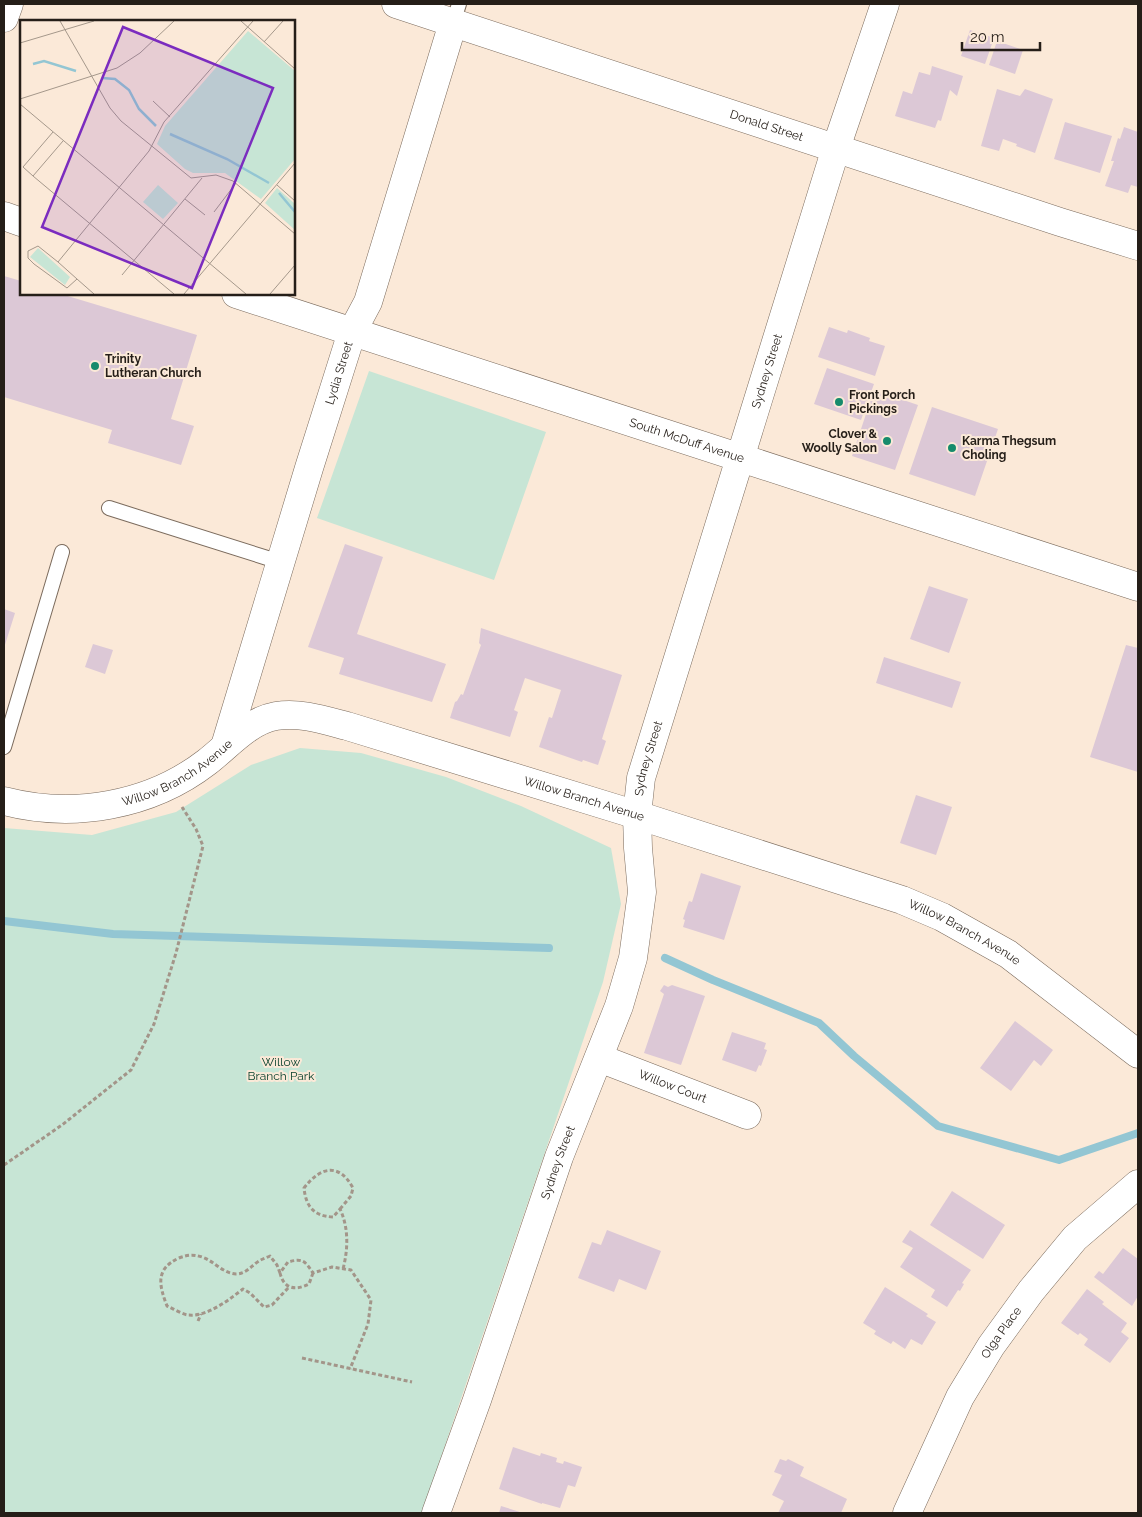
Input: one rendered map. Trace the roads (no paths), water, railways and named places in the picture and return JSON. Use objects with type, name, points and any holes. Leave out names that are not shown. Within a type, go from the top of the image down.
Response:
[{"type":"street","points":[[4,18],[9,4]]},
{"type":"street","name":"Donald Street","points":[[396,4],[456,13],[836,148],[1138,246]]},
{"type":"street","name":"Sydney Street","points":[[436,1513],[477,1400],[559,1157],[619,1006],[633,958],[642,892],[637,814],[641,778],[836,148],[885,4]]},
{"type":"street","name":"Lydia Street","points":[[225,746],[352,332],[368,302],[456,13]]},
{"type":"street","points":[[4,216],[20,222]]},
{"type":"street","name":"South McDuff Avenue","points":[[239,295],[740,456],[1138,587]]},
{"type":"street","name":"Willow Branch Avenue","points":[[4,801],[50,809],[74,809],[112,804],[145,796],[178,781],[207,762],[257,722],[275,716],[301,715],[356,728],[637,814],[902,900],[942,916],[1008,954],[1138,1054]]},
{"type":"street","name":"Willow Court","points":[[599,1058],[747,1115]]},
{"type":"street","name":"Olga Place","points":[[907,1513],[960,1397],[991,1346],[1031,1291],[1074,1238],[1138,1184]]},
{"type":"lane","points":[[109,508],[280,562]]},
{"type":"lane","points":[[4,747],[62,552]]},
{"type":"waterway","points":[[4,921],[113,934],[549,948]]},
{"type":"waterway","points":[[665,958],[713,980],[819,1023],[854,1056],[938,1126],[1059,1160],[1138,1133]]},
{"type":"place","name":"Trinity Lutheran Church","points":[[95,366]]},
{"type":"place","name":"Front Porch Pickings","points":[[839,402]]},
{"type":"place","name":"Clover & Woolly Salon","points":[[887,441]]},
{"type":"place","name":"Karma Thegsum Choling","points":[[952,448]]},
{"type":"park label","name":"Willow Branch Park","points":[[281,1069]]}]
